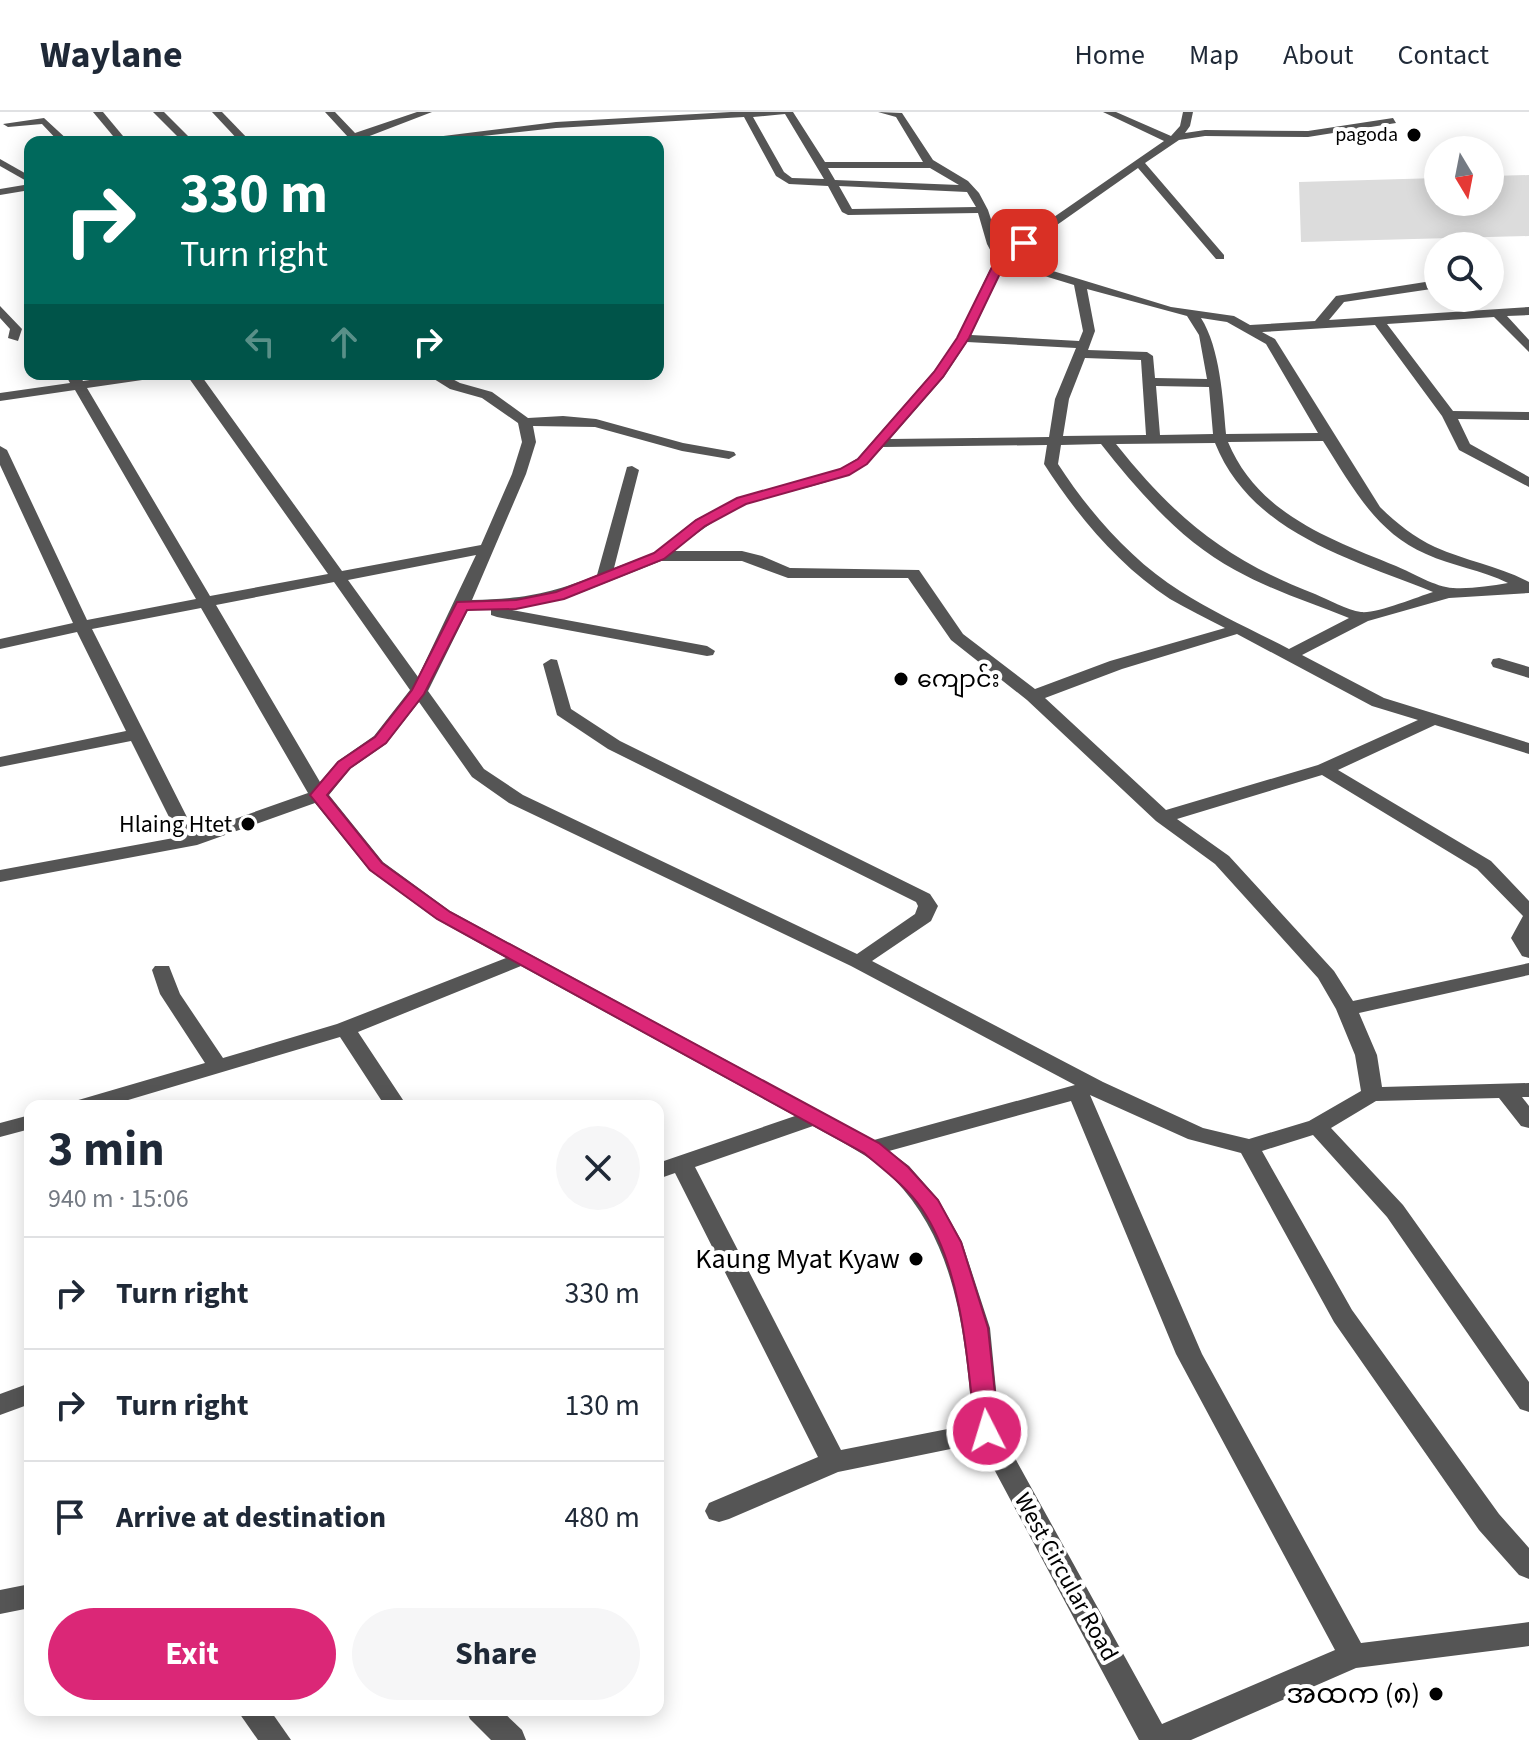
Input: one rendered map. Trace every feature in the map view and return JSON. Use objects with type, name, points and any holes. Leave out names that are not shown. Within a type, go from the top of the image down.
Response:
[{"type":"street","points":[[98,112],[118,136]]},
{"type":"street","points":[[158,112],[183,136]]},
{"type":"street","points":[[217,112],[240,136]]},
{"type":"street","points":[[330,112],[348,136]]},
{"type":"street","points":[[362,136],[427,112]]},
{"type":"street","points":[[455,136],[678,115],[785,112],[800,127],[848,212],[983,210]]},
{"type":"street","points":[[883,112],[901,117],[913,145],[932,165]]},
{"type":"street","points":[[1109,112],[1205,133],[1308,134],[1393,121]]},
{"type":"street","points":[[1176,112],[1180,129]]},
{"type":"street","points":[[0,113],[8,119],[4,127]]},
{"type":"street","points":[[747,114],[780,174],[789,181],[969,189]]},
{"type":"street","points":[[4,127],[44,121],[59,136]]},
{"type":"street","points":[[462,605],[516,604],[559,596],[659,556],[700,523],[742,501],[845,472],[863,461],[939,374],[963,338],[1001,259],[1139,163],[1180,129]]},
{"type":"street","points":[[0,162],[24,176]]},
{"type":"street","points":[[1139,163],[1220,257]]},
{"type":"street","points":[[820,165],[932,165],[950,172],[969,189],[983,210],[994,250],[1001,259],[1192,314],[1230,319],[1249,329],[1271,342],[1374,510],[1395,530],[1431,551],[1527,582]]},
{"type":"street","points":[[0,192],[24,188]]},
{"type":"street","points":[[1080,284],[1089,331],[1062,399],[1051,464],[1076,503],[1143,571],[1164,587],[1287,656],[1378,702],[1432,720],[1524,743]]},
{"type":"street","points":[[1319,324],[1340,299],[1424,286]]},
{"type":"street","points":[[0,310],[16,329],[7,336]]},
{"type":"street","points":[[1504,312],[1529,311]]},
{"type":"street","points":[[1249,329],[1496,312],[1527,342]]},
{"type":"street","points":[[1192,314],[1205,335],[1208,362],[1215,383],[1220,439],[1229,461],[1281,518],[1313,538],[1448,593]]},
{"type":"street","points":[[1378,320],[1449,415],[1464,447],[1529,483]]},
{"type":"street","points":[[963,338],[1147,356],[1153,440]]},
{"type":"street","points":[[0,397],[76,380]]},
{"type":"street","name":"West Circular Road","points":[[76,380],[319,795],[376,866],[443,915],[871,1148],[901,1172],[930,1205],[950,1242],[977,1328],[987,1431],[1157,1740]]},
{"type":"street","points":[[197,380],[478,773],[516,799],[858,962],[1087,1090],[1196,1134],[1249,1147],[1317,1126],[1372,1094],[1529,1090]]},
{"type":"street","points":[[444,380],[487,395],[525,422],[563,420],[596,423],[682,447],[729,455]]},
{"type":"street","points":[[1149,382],[1215,383]]},
{"type":"street","points":[[1449,415],[1529,416]]},
{"type":"street","points":[[0,876],[190,841],[319,795],[344,765],[380,740],[419,691],[462,605],[519,474],[529,442],[525,422]]},
{"type":"street","points":[[880,443],[1328,437]]},
{"type":"street","points":[[1106,441],[1174,520],[1227,560],[1362,618]]},
{"type":"street","points":[[0,450],[82,626],[190,841]]},
{"type":"street","points":[[604,579],[632,470]]},
{"type":"street","points":[[0,644],[487,548]]},
{"type":"street","points":[[659,556],[742,556],[788,573],[913,573],[957,637],[1033,696],[1163,817],[1222,860],[1327,975],[1347,1009],[1366,1055],[1372,1094]]},
{"type":"street","points":[[1287,656],[1362,618],[1448,593],[1479,592],[1527,582]]},
{"type":"street","points":[[462,605],[707,651]]},
{"type":"street","points":[[1033,696],[1116,665],[1237,629]]},
{"type":"street","points":[[1499,663],[1529,673]]},
{"type":"street","points":[[551,664],[563,711],[614,745],[923,898],[928,906],[924,917],[858,962]]},
{"type":"street","points":[[1163,817],[1324,769],[1432,720]]},
{"type":"street","points":[[1,759],[137,734]]},
{"type":"street","points":[[1324,769],[1484,865],[1529,912]]},
{"type":"street","points":[[1529,921],[1521,938],[1529,952]]},
{"type":"street","points":[[103,1100],[345,1029],[521,959]]},
{"type":"street","points":[[1347,1009],[1529,969]]},
{"type":"street","points":[[162,970],[170,994],[218,1066]]},
{"type":"street","points":[[345,1029],[392,1100]]},
{"type":"street","points":[[871,1148],[1087,1090]]},
{"type":"street","points":[[1087,1090],[1189,1354],[1353,1656]]},
{"type":"street","points":[[1506,1092],[1529,1121]]},
{"type":"street","points":[[813,1118],[669,1167],[834,1462]]},
{"type":"street","points":[[0,1130],[24,1124]]},
{"type":"street","points":[[1317,1126],[1395,1211],[1529,1402]]},
{"type":"street","points":[[1249,1147],[1343,1316],[1489,1522],[1529,1567]]},
{"type":"street","points":[[0,1405],[24,1395]]},
{"type":"street","points":[[719,1511],[834,1462],[987,1431]]},
{"type":"street","points":[[0,1602],[24,1597]]},
{"type":"street","points":[[1157,1740],[1353,1656],[1529,1634]]},
{"type":"street","points":[[257,1716],[276,1740]]},
{"type":"street","points":[[487,1716],[511,1740]]},
{"type":"shaded area","points":[[1529,175],[1529,236],[1504,237],[1504,232],[1424,232],[1424,239],[1301,242],[1299,182],[1424,178],[1424,216],[1504,216],[1504,176]]},
{"type":"place","name":"pagoda","points":[[1414,135]]},
{"type":"place","name":"ကျောင်း","points":[[901,679]]},
{"type":"place","name":"Hlaing Htet","points":[[248,824]]},
{"type":"place","name":"Kaung Myat Kyaw","points":[[916,1259]]},
{"type":"place","name":"အထက (၈)","points":[[1436,1694]]},
{"type":"route","points":[[987,1431],[977,1328],[950,1242],[930,1205],[901,1172],[871,1148],[443,915],[376,866],[319,795],[344,765],[380,740],[419,691],[462,605],[516,604],[559,596],[659,556],[700,523],[742,501],[771,490],[845,472],[863,461],[939,374],[963,338],[1001,259],[1024,243]]}]
